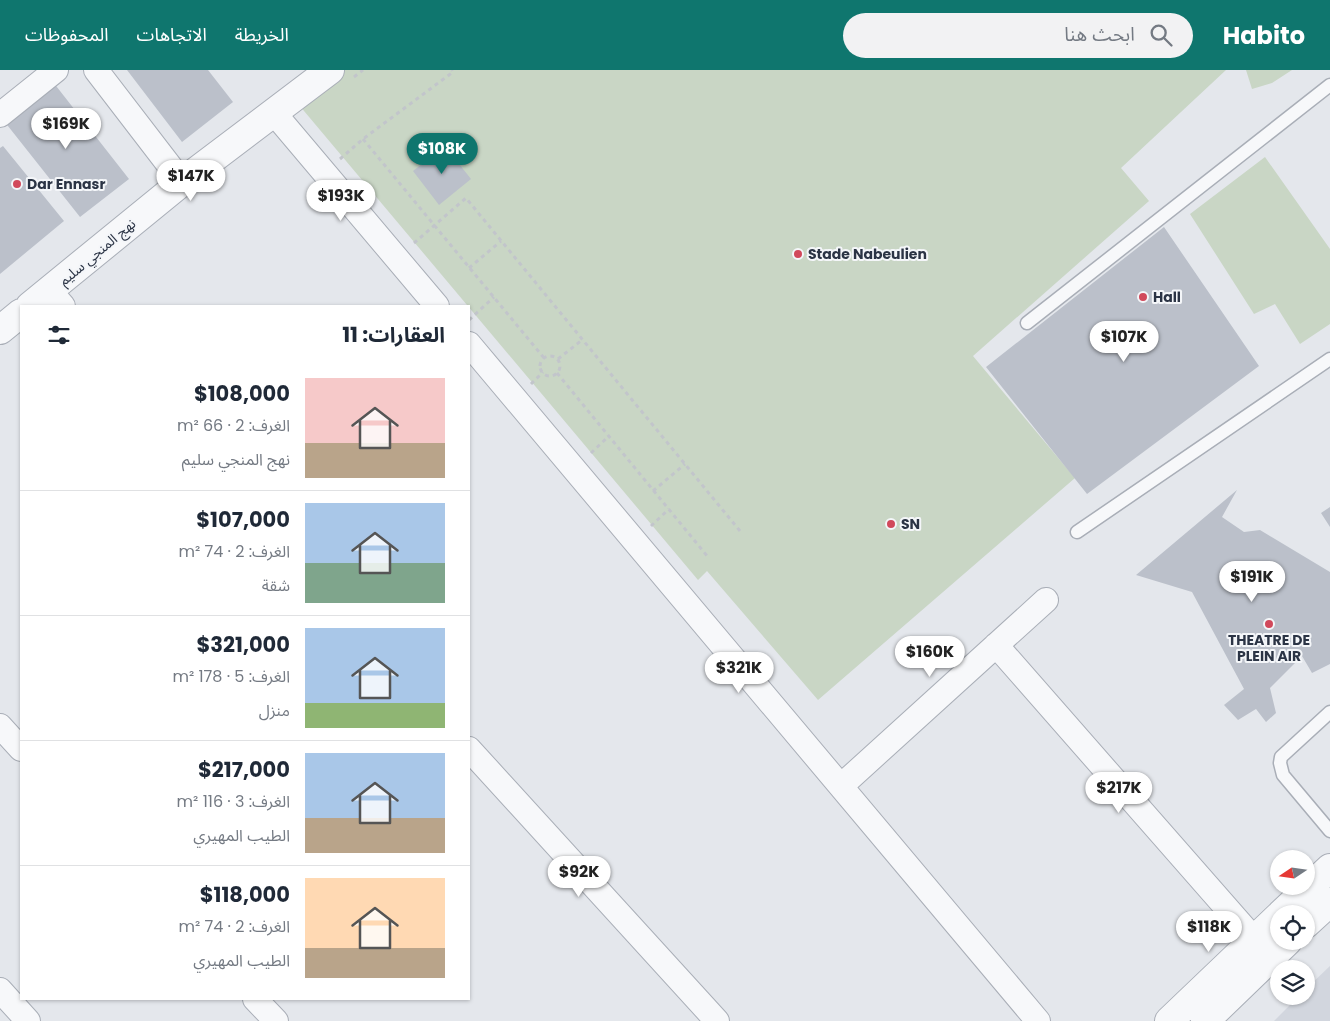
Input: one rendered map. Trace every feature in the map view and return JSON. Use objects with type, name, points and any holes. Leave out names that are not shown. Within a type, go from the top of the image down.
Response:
[{"type":"street","points":[[0,115],[56,70]]},
{"type":"street","points":[[96,70],[182,182]]},
{"type":"street","name":"نهج المنجي سليم","points":[[48,301],[182,182],[330,70]]},
{"type":"street","points":[[274,113],[436,305]]},
{"type":"street","points":[[0,330],[20,314]]},
{"type":"street","points":[[470,345],[1038,1021]]},
{"type":"street","points":[[841,786],[1046,600]]},
{"type":"street","points":[[996,645],[1270,945]]},
{"type":"street","points":[[0,726],[20,748]]},
{"type":"street","points":[[470,750],[717,1021]]},
{"type":"street","points":[[1291,905],[1330,868]]},
{"type":"street","points":[[1315,916],[1330,902]]},
{"type":"street","points":[[1169,1021],[1270,947]]},
{"type":"street","points":[[1204,1021],[1270,947]]},
{"type":"street","points":[[0,990],[28,1021]]},
{"type":"street","points":[[256,1000],[276,1021]]},
{"type":"lane","points":[[1027,323],[1330,85]]},
{"type":"lane","points":[[1077,532],[1330,359]]},
{"type":"lane","points":[[1330,712],[1281,757],[1280,763],[1283,775],[1330,831]]},
{"type":"path","points":[[324,172],[363,139],[453,72],[452,70]]},
{"type":"path","points":[[363,139],[544,358]]},
{"type":"path","points":[[397,258],[466,198],[740,531]]},
{"type":"path","points":[[469,268],[501,241]]},
{"type":"path","points":[[470,319],[494,297]]},
{"type":"path","points":[[558,359],[582,340]]},
{"type":"path","points":[[551,356],[558,359],[560,367],[557,373],[549,376],[543,372],[540,365],[544,358],[551,356]]},
{"type":"path","points":[[557,373],[708,557]]},
{"type":"path","points":[[653,491],[685,464]]},
{"type":"shaded area","points":[[1330,966],[1330,1021],[1274,1021],[1290,1005],[1315,1005],[1315,980]]},
{"type":"green space","points":[[345,70],[1226,70],[1121,168],[1149,201],[973,356],[1075,478],[818,700],[707,571],[698,580],[470,309],[470,305],[467,305],[299,105]]},
{"type":"green space","points":[[1246,70],[1292,70],[1272,83],[1252,89]]},
{"type":"green space","points":[[1265,157],[1330,249],[1330,324],[1300,344],[1275,304],[1254,314],[1190,214]]},
{"type":"building","points":[[127,70],[208,70],[233,102],[182,142]]},
{"type":"building","points":[[53,82],[129,179],[80,217],[4,121]]},
{"type":"building","name":"Dar Ennasr","points":[[3,146],[64,221],[0,274],[0,148]]},
{"type":"building","points":[[445,146],[471,179],[439,205],[413,171]]},
{"type":"building","name":"Hall","points":[[1164,227],[1259,366],[1087,494],[986,367]]},
{"type":"building","name":"THEATRE DE PLEIN AIR","points":[[1237,490],[1222,517],[1244,532],[1260,530],[1330,572],[1330,664],[1312,673],[1302,656],[1270,688],[1276,713],[1266,722],[1256,709],[1238,720],[1224,705],[1244,689],[1192,592],[1136,575]]},
{"type":"building","points":[[1330,507],[1330,527],[1321,513]]},
{"type":"place","name":"Dar Ennasr","points":[[17,184]]},
{"type":"place","name":"Stade Nabeulien","points":[[798,254]]},
{"type":"place","name":"Hall","points":[[1143,297]]},
{"type":"place","name":"SN","points":[[891,524]]},
{"type":"place","name":"THEATRE DE PLEIN AIR","points":[[1269,624]]}]
